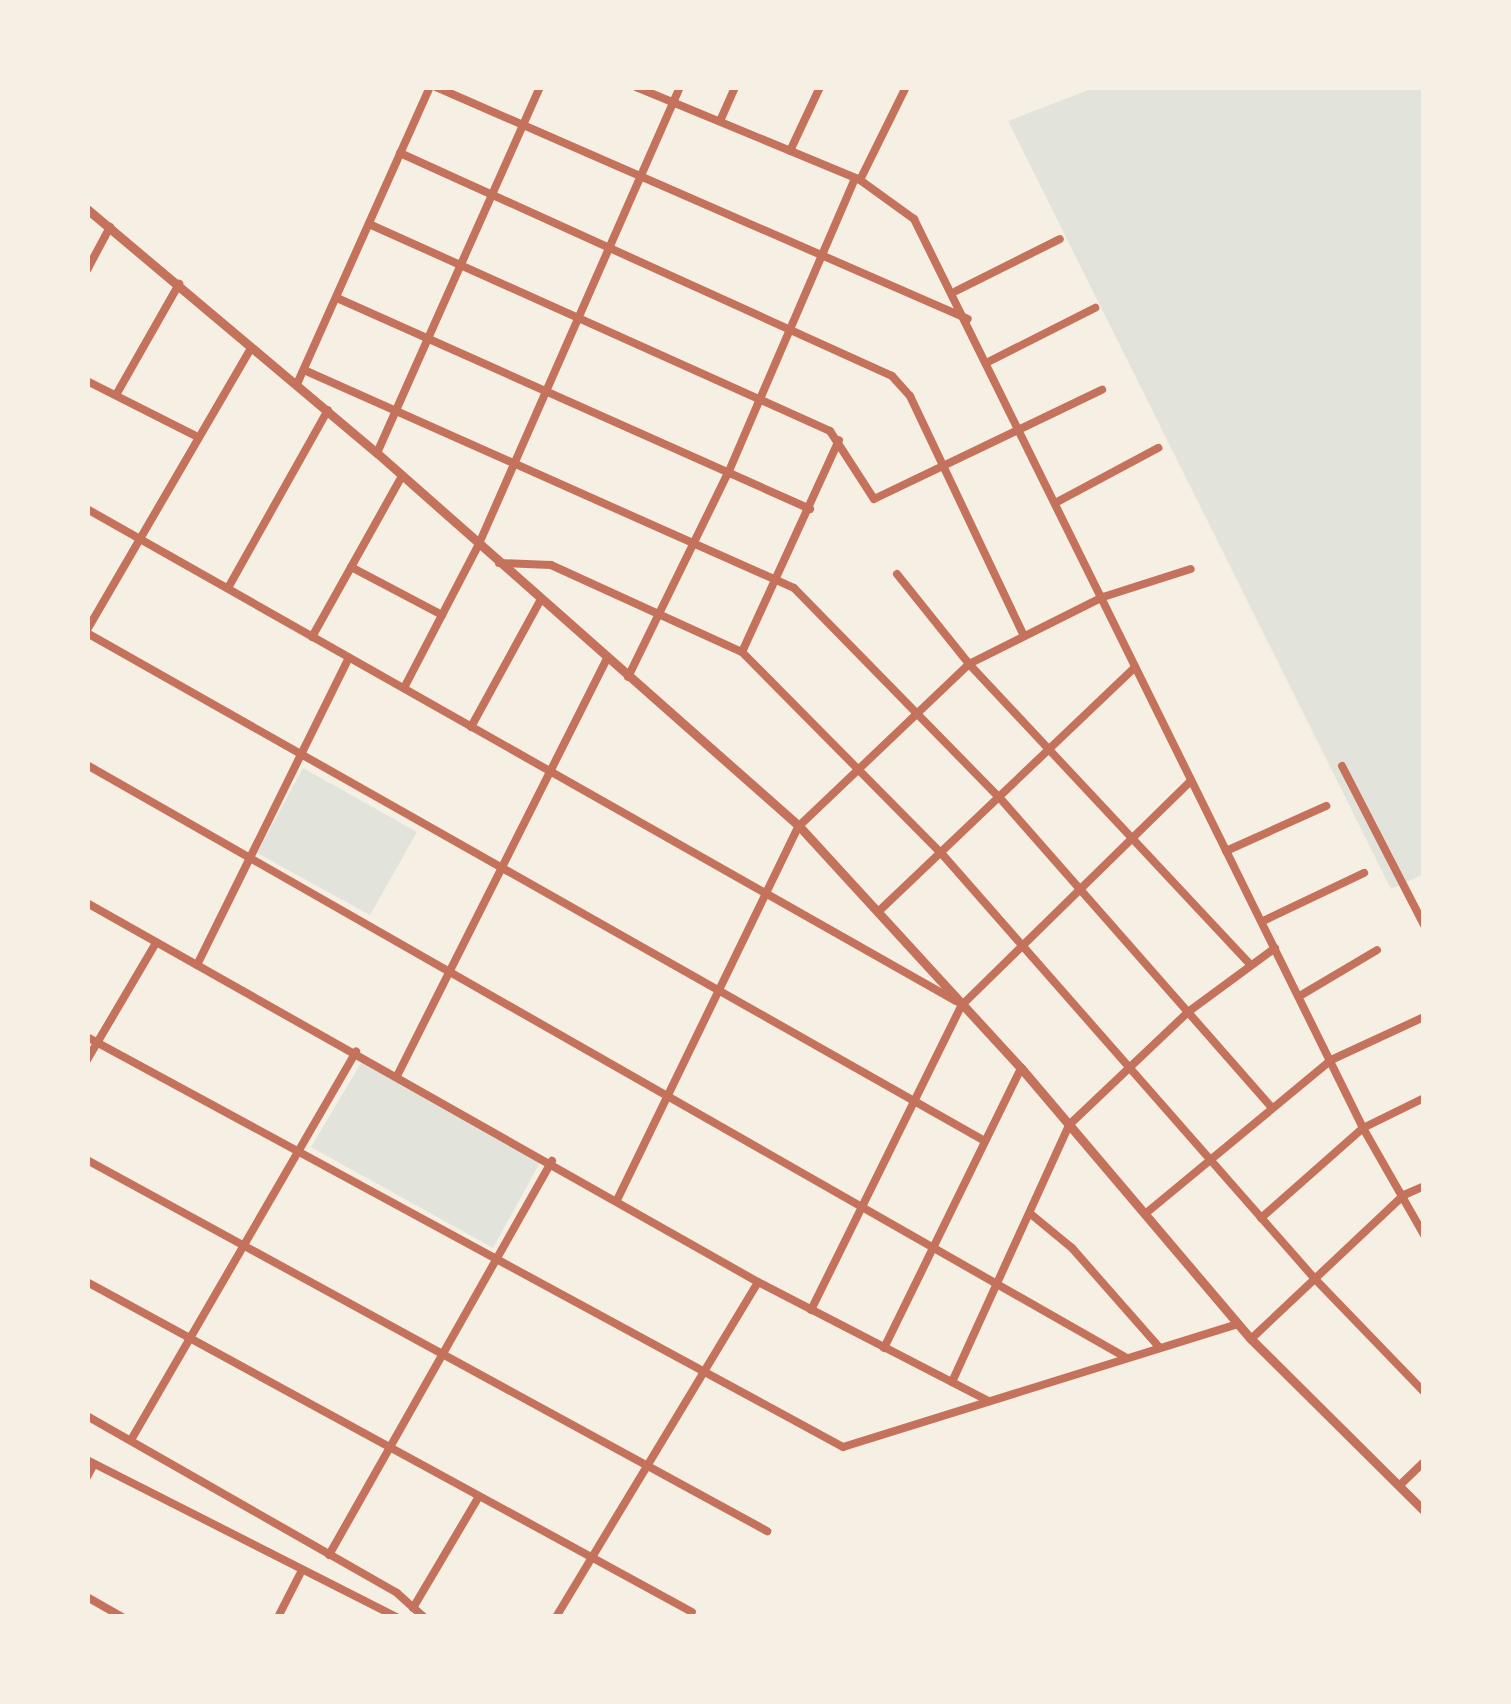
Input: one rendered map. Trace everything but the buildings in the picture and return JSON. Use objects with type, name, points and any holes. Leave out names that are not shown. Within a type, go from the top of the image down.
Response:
[{"type":"street","points":[[297,384],[433,87],[969,319]]},
{"type":"street","points":[[377,453],[540,87]]},
{"type":"street","points":[[637,87],[858,179],[914,219],[956,292],[1135,667],[1275,948],[1303,994],[1363,1128],[1424,1235]]},
{"type":"street","points":[[404,688],[478,546],[680,87]]},
{"type":"street","points":[[720,121],[735,87]]},
{"type":"street","points":[[790,151],[820,87]]},
{"type":"street","points":[[628,677],[729,471],[819,256],[906,87]]},
{"type":"street","points":[[400,153],[892,376],[910,396],[1024,634]]},
{"type":"street","points":[[87,209],[328,410],[496,564],[799,826],[1021,1068],[1238,1324],[1424,1511]]},
{"type":"street","points":[[369,224],[840,438],[868,494],[879,499],[1102,390]]},
{"type":"street","points":[[87,269],[110,227]]},
{"type":"street","points":[[956,292],[1060,239]]},
{"type":"street","points":[[116,395],[179,284]]},
{"type":"street","points":[[337,298],[811,508]]},
{"type":"street","points":[[990,361],[1095,308]]},
{"type":"street","points":[[251,347],[194,435],[87,632],[982,1140]]},
{"type":"street","points":[[304,370],[778,578],[999,796],[1272,1108]]},
{"type":"street","points":[[87,381],[194,435]]},
{"type":"street","points":[[228,588],[328,410]]},
{"type":"street","points":[[742,652],[840,438]]},
{"type":"street","points":[[1057,502],[1158,448]]},
{"type":"street","points":[[313,637],[402,476]]},
{"type":"street","points":[[87,509],[958,1004]]},
{"type":"street","points":[[496,564],[538,560],[663,612],[742,652],[942,854],[1315,1279],[1424,1392]]},
{"type":"street","points":[[351,567],[442,614]]},
{"type":"street","points":[[618,1198],[799,826],[913,710],[969,664],[1103,597],[1191,568]]},
{"type":"street","points":[[897,574],[969,664],[1052,747],[1250,964]]},
{"type":"street","points":[[471,727],[539,601]]},
{"type":"street","points":[[196,964],[349,657]]},
{"type":"street","points":[[398,1074],[499,864],[607,659]]},
{"type":"street","points":[[878,912],[1135,667]]},
{"type":"street","points":[[87,765],[1001,1280],[1127,1358]]},
{"type":"street","points":[[1342,766],[1424,925]]},
{"type":"street","points":[[811,1310],[958,1004],[1192,781]]},
{"type":"street","points":[[1226,851],[1326,806]]},
{"type":"street","points":[[1263,921],[1364,873]]},
{"type":"street","points":[[87,903],[618,1198],[758,1282],[991,1401]]},
{"type":"street","points":[[87,1060],[156,943]]},
{"type":"street","points":[[952,1382],[1032,1215],[1069,1124],[1188,1012],[1275,948]]},
{"type":"street","points":[[1303,994],[1377,950]]},
{"type":"street","points":[[1145,1214],[1331,1060],[1424,1017]]},
{"type":"street","points":[[87,1036],[301,1157],[842,1447],[1238,1324]]},
{"type":"street","points":[[131,1440],[301,1157],[356,1052]]},
{"type":"street","points":[[884,1348],[1021,1068]]},
{"type":"street","points":[[1262,1218],[1363,1128],[1424,1098]]},
{"type":"street","points":[[87,1160],[767,1532]]},
{"type":"street","points":[[329,1555],[552,1161]]},
{"type":"street","points":[[1252,1339],[1404,1196],[1424,1186]]},
{"type":"street","points":[[1032,1215],[1160,1348]]},
{"type":"street","points":[[87,1282],[392,1447],[591,1563],[692,1612]]},
{"type":"street","points":[[556,1617],[758,1282]]},
{"type":"street","points":[[87,1416],[329,1555],[424,1617]]},
{"type":"street","points":[[87,1477],[91,1462],[300,1574],[398,1617]]},
{"type":"street","points":[[1400,1486],[1424,1462]]},
{"type":"street","points":[[413,1608],[478,1498]]},
{"type":"street","points":[[278,1617],[300,1574]]},
{"type":"street","points":[[87,1597],[122,1617]]},
{"type":"shaded area","points":[[1096,87],[1424,87],[1424,874],[1391,889],[1008,121]]},
{"type":"shaded area","points":[[303,768],[417,832],[370,915],[257,853]]},
{"type":"shaded area","points":[[364,1058],[542,1159],[493,1248],[311,1147]]}]
